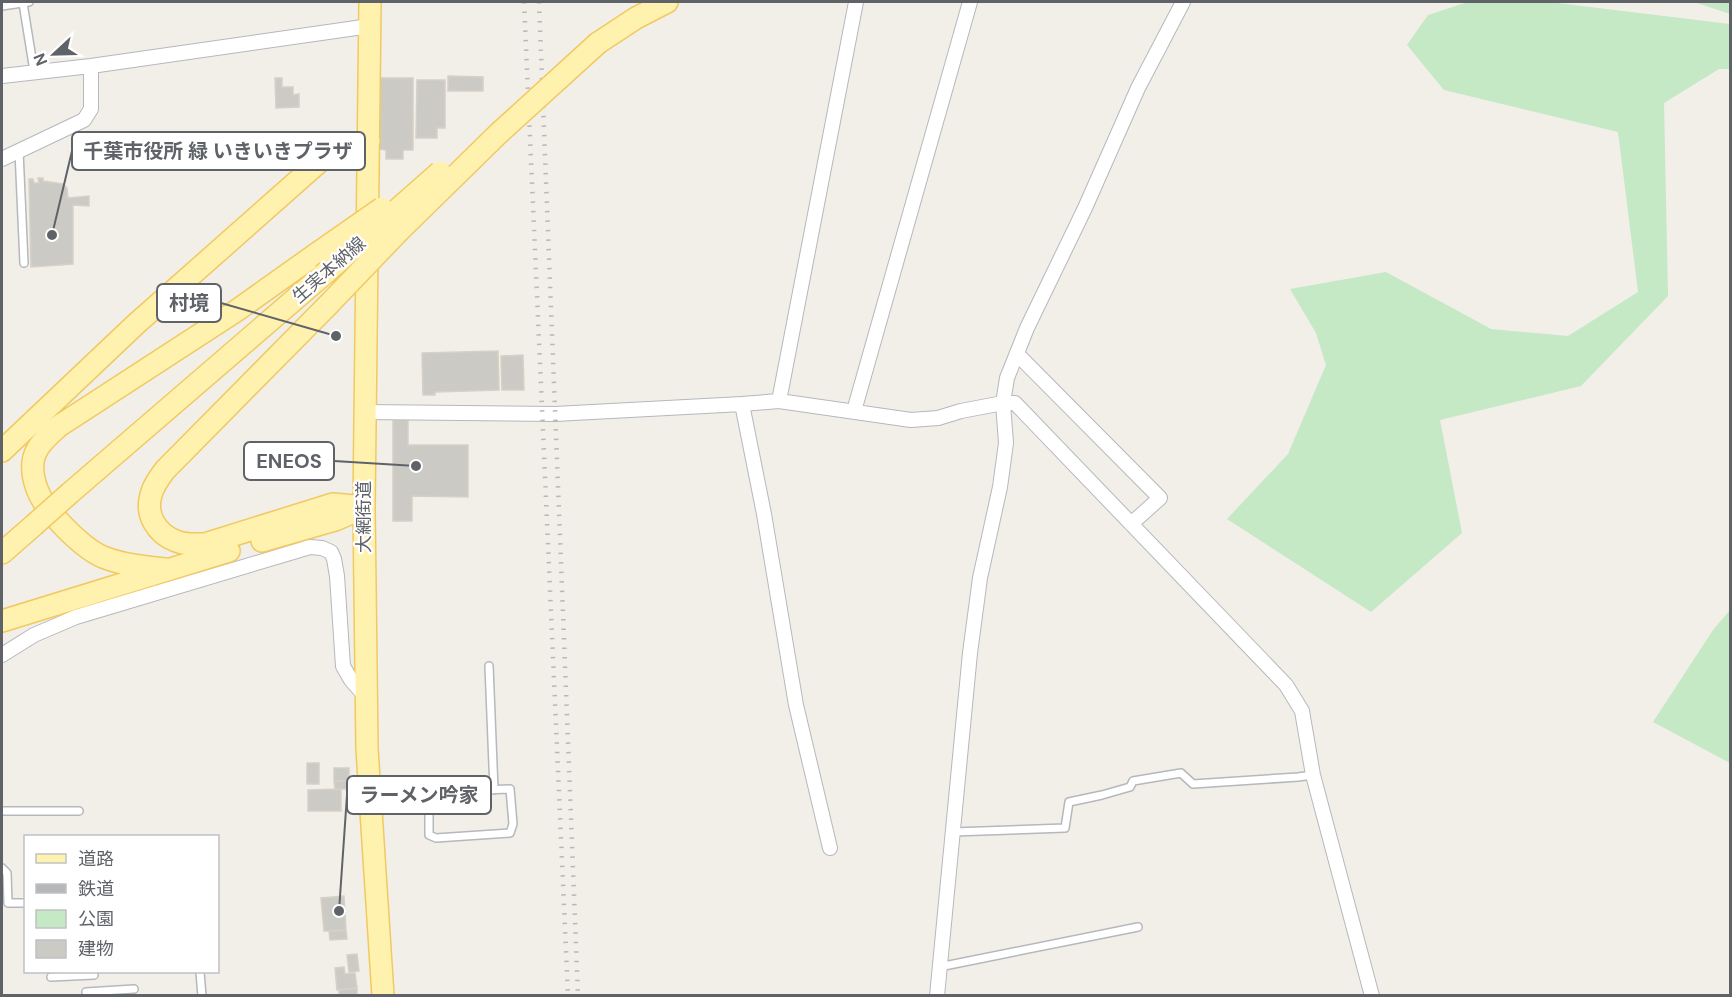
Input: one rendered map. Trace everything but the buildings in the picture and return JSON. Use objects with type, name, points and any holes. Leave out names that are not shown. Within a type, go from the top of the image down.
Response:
[{"type":"main road","name":"大網街道","points":[[370,2],[364,507],[367,749],[383,996]]},
{"type":"main road","name":"生実本納線","points":[[2,553],[519,102],[598,43],[636,18],[667,2]]},
{"type":"main road","points":[[364,507],[333,504],[205,544],[189,544],[165,535],[151,518],[149,505],[156,483],[165,470],[399,231],[498,134],[598,43]]},
{"type":"main road","points":[[2,451],[136,324],[319,162],[339,150],[369,141]]},
{"type":"main road","points":[[166,569],[130,565],[102,557],[76,538],[60,523],[37,490],[33,461],[36,450],[44,439],[59,426],[236,311],[452,160]]},
{"type":"main road","points":[[2,621],[166,569],[335,520],[364,507]]},
{"type":"street","points":[[779,401],[856,2]]},
{"type":"street","points":[[854,411],[970,2]]},
{"type":"street","points":[[937,996],[978,588],[1000,487],[1006,443],[1003,403],[1007,378],[1027,328],[1085,208],[1138,88],[1183,2]]},
{"type":"street","points":[[2,76],[92,66],[370,26]]},
{"type":"street","points":[[2,159],[84,120],[91,109],[92,66]]},
{"type":"street","points":[[1017,354],[1160,498],[1131,524]]},
{"type":"street","points":[[365,412],[555,414],[779,401],[911,420],[938,418],[961,411],[1015,403],[1286,685],[1302,711],[1313,775],[1372,996]]},
{"type":"street","points":[[742,404],[764,514],[796,705],[830,848]]},
{"type":"street","points":[[2,655],[34,635],[76,617],[310,547],[322,548],[331,552],[337,576],[343,666],[351,680],[367,698]]},
{"type":"lane","points":[[2,6],[26,2],[34,72]]},
{"type":"lane","points":[[19,151],[24,263]]},
{"type":"lane","points":[[489,666],[494,790]]},
{"type":"lane","points":[[952,832],[1065,828],[1069,802],[1130,788],[1133,781],[1181,773],[1193,784],[1313,775]]},
{"type":"lane","points":[[370,794],[510,789],[513,824],[510,833],[436,838],[429,834],[429,793]]},
{"type":"lane","points":[[2,811],[79,811]]},
{"type":"lane","points":[[2,868],[7,873],[8,903],[24,903]]},
{"type":"lane","points":[[939,967],[1138,927]]},
{"type":"lane","points":[[51,977],[94,973],[86,994],[134,989]]},
{"type":"lane","points":[[200,973],[202,996]]},
{"type":"green space","points":[[1468,2],[1549,2],[1730,24],[1730,69],[1719,69],[1664,103],[1668,296],[1581,386],[1440,420],[1462,533],[1371,612],[1227,519],[1288,454],[1326,365],[1316,333],[1290,289],[1386,272],[1491,329],[1568,336],[1638,292],[1618,132],[1444,90],[1407,45],[1428,15]]},
{"type":"green space","points":[[1694,2],[1730,2],[1730,14]]},
{"type":"green space","points":[[1730,610],[1730,763],[1653,722],[1713,630]]},
{"type":"railway","points":[[524,2],[568,996]]},
{"type":"railway","points":[[539,2],[578,996]]},
{"type":"place","name":"千葉市役所 緑 いきいきプラザ","points":[[52,235]]},
{"type":"place","name":"村境","points":[[336,336]]},
{"type":"place","name":"ENEOS","points":[[416,466]]},
{"type":"place","name":"ラーメン吟家","points":[[339,911]]}]
